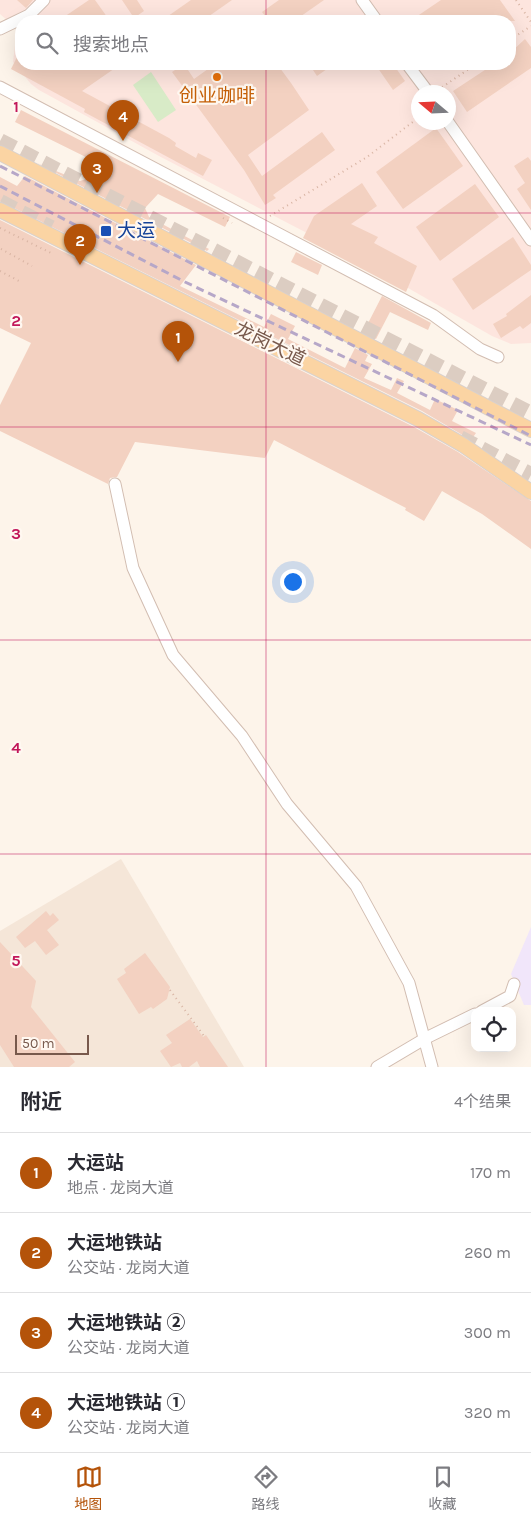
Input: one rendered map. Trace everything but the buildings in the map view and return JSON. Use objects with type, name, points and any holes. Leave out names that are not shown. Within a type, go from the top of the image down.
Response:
[{"type":"main road","points":[[0,152],[531,430]]},
{"type":"main road","name":"龙岗大道","points":[[0,210],[418,419],[463,445],[531,492]]},
{"type":"street","points":[[29,15],[44,0]]},
{"type":"street","points":[[362,0],[373,15]]},
{"type":"street","points":[[0,29],[15,22]]},
{"type":"street","points":[[412,70],[423,85]]},
{"type":"street","points":[[0,88],[416,306],[455,330],[480,350],[498,357]]},
{"type":"street","points":[[454,130],[531,240]]},
{"type":"street","points":[[115,484],[133,568],[173,656],[242,736],[287,804],[356,886],[410,983],[426,1038],[432,1067]]},
{"type":"street","points":[[489,1007],[510,996],[514,984]]},
{"type":"street","points":[[377,1067],[426,1038],[471,1016]]},
{"type":"path","points":[[516,0],[531,22]]},
{"type":"path","points":[[516,36],[531,26]]},
{"type":"path","points":[[444,85],[467,70]]},
{"type":"path","points":[[268,218],[367,157],[411,123]]},
{"type":"path","points":[[224,218],[232,223]]},
{"type":"path","points":[[0,228],[53,254]]},
{"type":"path","points":[[1,249],[32,266]]},
{"type":"path","points":[[0,271],[19,281]]},
{"type":"path","points":[[170,990],[204,1036]]},
{"type":"shaded area","points":[[0,0],[531,0],[531,343],[511,344],[492,336],[359,260],[159,156],[39,90],[31,84],[20,70],[516,70],[516,15],[15,15],[15,27],[0,14]]},
{"type":"shaded area","points":[[15,46],[15,64],[13,62]]},
{"type":"shaded area","points":[[121,859],[244,1067],[0,1067],[0,931]]},
{"type":"shaded area","points":[[531,927],[531,1005],[524,1005],[511,974]]},
{"type":"green space","points":[[151,72],[176,110],[158,122],[133,85]]},
{"type":"tunnel","points":[[0,141],[531,414]]},
{"type":"tunnel","points":[[0,202],[51,228]]},
{"type":"tunnel","points":[[460,438],[531,475]]},
{"type":"railway","points":[[0,166],[531,436]]},
{"type":"railway","points":[[0,186],[185,282],[531,445]]},
{"type":"place","name":"创业咖啡","points":[[217,77]]},
{"type":"place","name":"大运地铁站 ①","points":[[123,141]]},
{"type":"place","name":"大运地铁站 ②","points":[[97,193]]},
{"type":"place","name":"大运","points":[[106,231]]},
{"type":"place","name":"大运地铁站","points":[[80,265]]},
{"type":"place","name":"大运站","points":[[178,362]]}]
